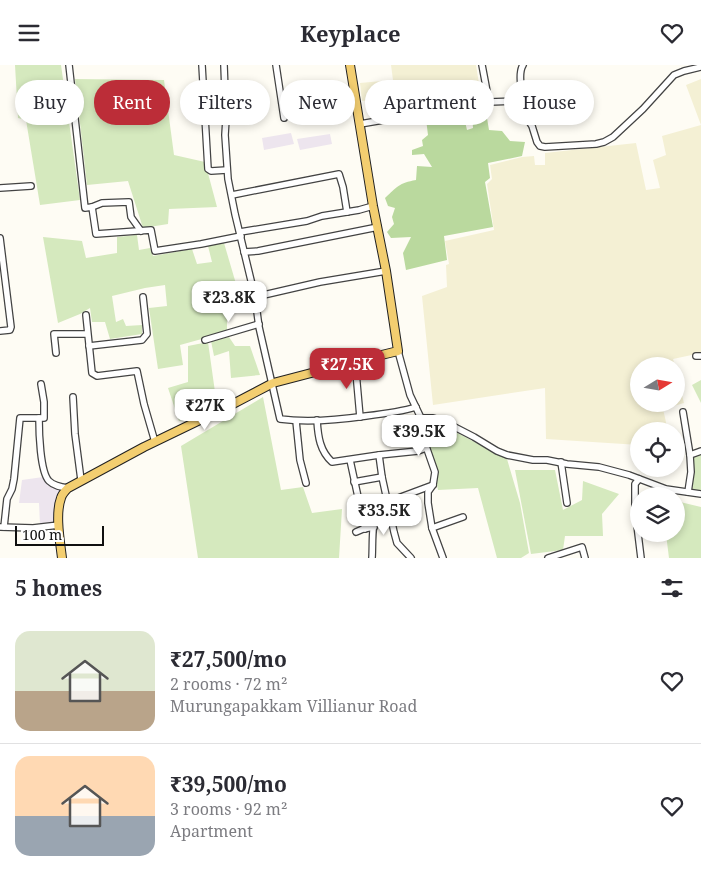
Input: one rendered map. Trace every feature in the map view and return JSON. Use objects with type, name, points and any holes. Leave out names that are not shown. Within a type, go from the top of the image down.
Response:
[{"type":"main road","points":[[62,558],[59,525],[61,496],[81,480],[273,383],[398,351],[350,65]]},
{"type":"street","points":[[69,65],[85,208],[102,203],[129,202],[131,217],[141,231]]},
{"type":"street","points":[[202,65],[208,169],[210,171],[227,170]]},
{"type":"street","points":[[224,65],[227,170],[280,419],[296,421],[360,417],[396,413],[416,407]]},
{"type":"street","points":[[276,65],[280,92]]},
{"type":"street","points":[[482,65],[484,80]]},
{"type":"street","points":[[520,80],[520,69],[523,65]]},
{"type":"street","points":[[532,125],[540,146],[604,142],[613,137],[643,109],[674,75],[701,67]]},
{"type":"street","points":[[360,124],[365,123]]},
{"type":"street","points":[[232,195],[339,174],[347,212]]},
{"type":"street","points":[[0,188],[31,186]]},
{"type":"street","points":[[92,207],[96,234],[151,230],[155,251],[208,243],[241,234],[373,206]]},
{"type":"street","points":[[244,252],[258,251],[378,227]]},
{"type":"street","points":[[0,239],[11,327],[9,330],[0,331]]},
{"type":"street","points":[[255,297],[386,271]]},
{"type":"street","points":[[89,345],[142,340],[147,334],[143,297]]},
{"type":"street","points":[[86,315],[92,373],[97,376],[137,371],[155,442]]},
{"type":"street","points":[[205,340],[259,324]]},
{"type":"street","points":[[56,353],[54,334],[88,334]]},
{"type":"street","points":[[398,351],[410,395],[421,418],[421,432],[435,472],[433,485],[428,492],[428,503],[432,527],[443,558]]},
{"type":"street","points":[[355,361],[360,417]]},
{"type":"street","points":[[41,384],[44,418],[20,418],[14,479],[7,499],[2,527],[33,528],[59,525]]},
{"type":"street","points":[[73,397],[81,480]]},
{"type":"street","points":[[683,413],[690,455],[691,472],[688,492]]},
{"type":"street","points":[[39,417],[42,459],[47,479],[59,487],[68,489]]},
{"type":"street","points":[[421,418],[434,418],[443,421],[507,455],[533,460],[599,467],[629,475],[666,489],[701,494]]},
{"type":"street","points":[[317,420],[320,444],[325,456],[332,462],[418,451],[426,448]]},
{"type":"street","points":[[296,421],[299,453],[306,483]]},
{"type":"street","points":[[690,455],[701,451]]},
{"type":"street","points":[[379,455],[387,502],[397,543],[411,558]]},
{"type":"street","points":[[350,460],[365,529]]},
{"type":"street","points":[[561,462],[567,503]]},
{"type":"street","points":[[354,481],[382,477]]},
{"type":"street","points":[[640,479],[635,484],[635,500],[641,558]]},
{"type":"street","points":[[372,558],[377,512],[383,504],[433,485]]},
{"type":"street","points":[[432,527],[464,517]]},
{"type":"street","points":[[356,532],[374,527]]},
{"type":"street","points":[[548,558],[582,547],[585,558]]},
{"type":"shaded area","points":[[391,65],[476,65],[478,80],[393,80]]},
{"type":"shaded area","points":[[701,79],[701,125],[686,85]]},
{"type":"shaded area","points":[[360,83],[365,83],[365,101],[362,101]]},
{"type":"shaded area","points":[[701,125],[701,353],[682,357],[630,357],[630,413],[664,413],[666,422],[630,422],[630,444],[546,439],[545,388],[433,405],[422,296],[447,287],[446,265],[449,264],[445,241],[494,230],[487,184],[492,179],[490,165],[534,156],[535,165],[545,165],[545,153],[636,143],[646,190],[660,188],[653,160],[666,155],[662,136]]},
{"type":"shaded area","points":[[291,133],[294,144],[264,150],[262,138]]},
{"type":"shaded area","points":[[330,134],[332,144],[300,150],[297,139]]},
{"type":"shaded area","points":[[43,477],[61,491],[57,524],[40,525],[39,503],[19,503],[22,480]]},
{"type":"green space","points":[[15,65],[61,65],[63,80],[16,80]]},
{"type":"green space","points":[[75,79],[164,80],[94,80],[94,125],[170,125],[174,155],[205,162],[217,207],[169,209],[168,224],[143,228],[128,181],[87,185],[80,125],[84,125],[84,80]]},
{"type":"green space","points":[[27,125],[69,125],[80,200],[40,205]]},
{"type":"green space","points":[[427,125],[466,125],[467,130],[473,128],[473,125],[488,125],[489,130],[502,131],[510,141],[525,142],[522,156],[488,163],[490,178],[485,182],[493,227],[444,236],[447,260],[406,270],[403,253],[411,237],[391,238],[387,232],[394,224],[392,217],[395,208],[388,206],[385,198],[399,186],[416,180],[417,166],[432,167],[424,154],[412,155],[412,150],[423,146],[422,140],[428,135]]},
{"type":"green space","points":[[137,235],[139,250],[150,248],[153,256],[192,249],[197,264],[212,262],[208,246],[224,243],[239,294],[252,294],[253,309],[227,314],[227,332],[180,345],[183,365],[158,369],[149,308],[167,306],[165,285],[112,296],[116,322],[123,319],[126,326],[142,325],[142,334],[110,339],[105,322],[92,322],[90,308],[58,323],[43,237],[82,241],[86,258],[117,253],[117,237]]},
{"type":"green space","points":[[229,337],[235,346],[250,346],[260,375],[231,378],[229,351],[214,356],[211,341]]},
{"type":"green space","points":[[208,342],[215,392],[189,399],[193,418],[179,421],[168,388],[188,382],[188,346]]},
{"type":"green space","points":[[701,380],[701,403],[692,385]]},
{"type":"green space","points":[[263,397],[281,490],[303,487],[312,513],[342,509],[339,558],[198,558],[181,446]]},
{"type":"green space","points":[[448,428],[507,459],[520,503],[529,553],[521,558],[497,558],[478,488],[438,490],[427,436],[443,433]]},
{"type":"green space","points":[[701,454],[701,492],[691,491],[694,457]]},
{"type":"green space","points":[[515,470],[555,470],[563,510],[582,500],[583,481],[619,494],[602,514],[603,536],[565,536],[563,550],[531,554]]},
{"type":"green space","points":[[685,503],[701,507],[701,558],[669,558],[667,542],[685,542]]}]
